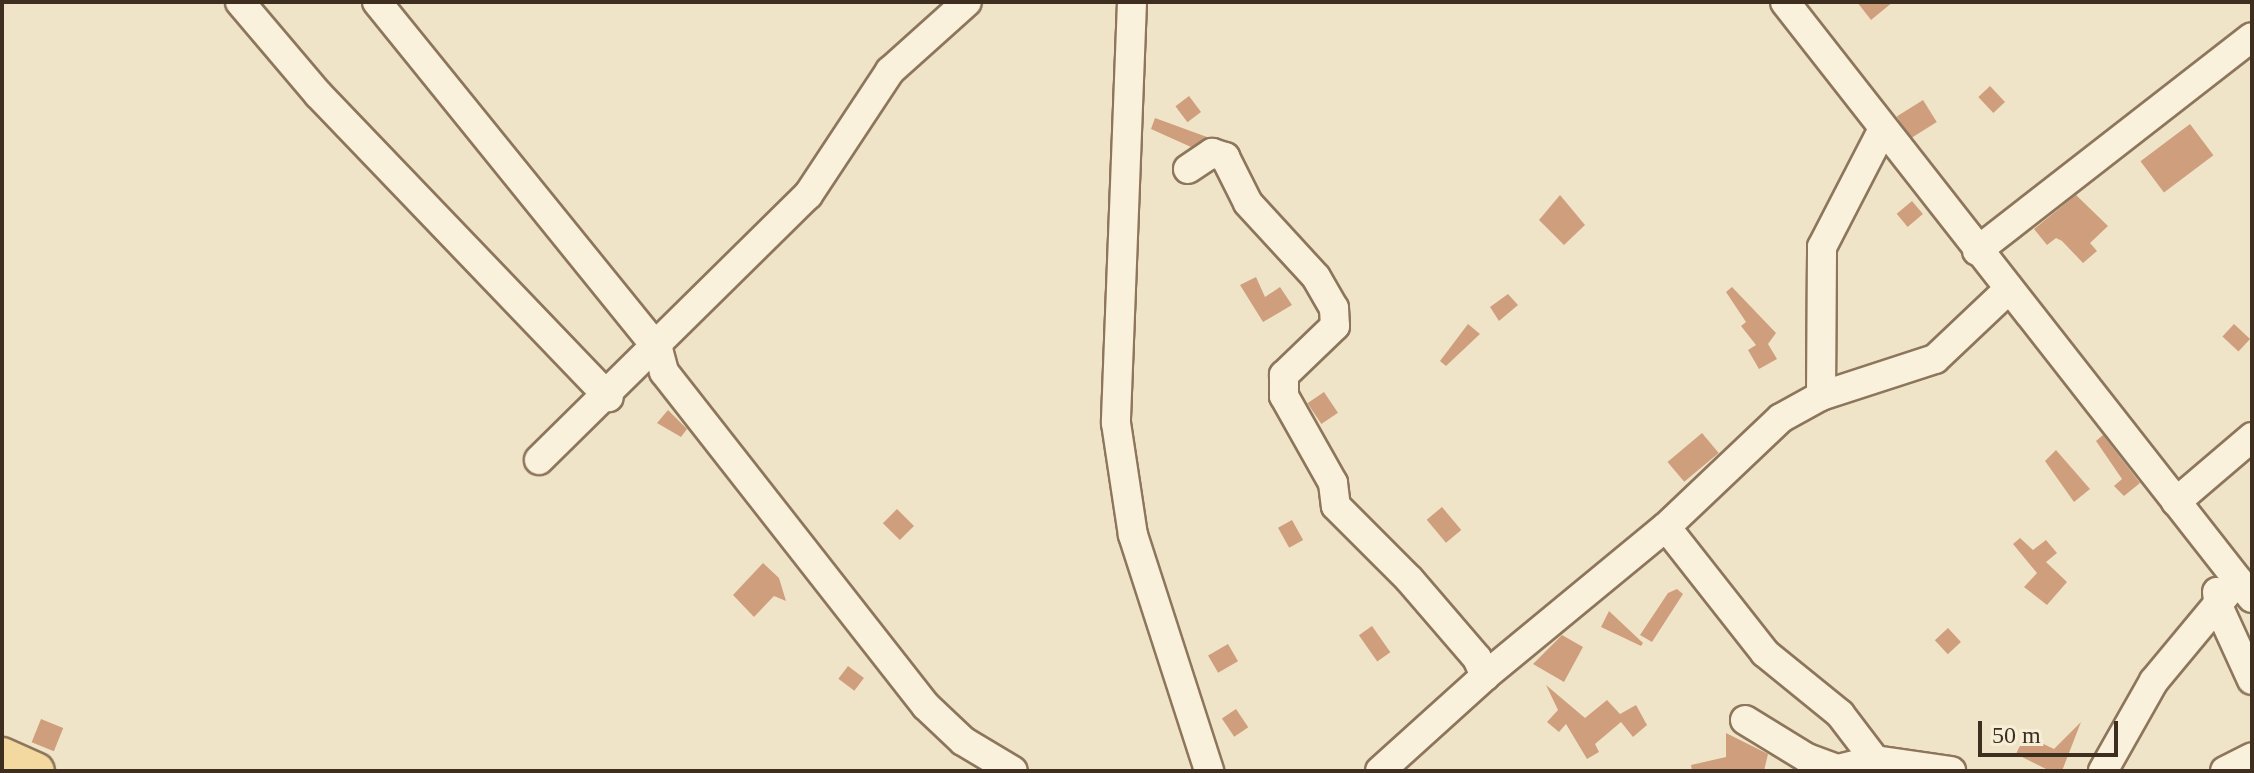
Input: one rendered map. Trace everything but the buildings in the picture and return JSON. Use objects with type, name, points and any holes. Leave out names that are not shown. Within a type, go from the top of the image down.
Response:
[{"type":"main road","points":[[2,756],[36,771]]},
{"type":"street","points":[[240,2],[318,94],[609,397]]},
{"type":"street","points":[[377,2],[658,349],[664,372],[926,706],[963,741],[1013,771]]},
{"type":"street","points":[[539,460],[658,349],[808,195],[890,71],[967,2]]},
{"type":"street","points":[[1132,2],[1116,423],[1133,535],[1209,771]]},
{"type":"street","points":[[1785,2],[1977,251],[2245,589],[2219,608],[2154,681],[2103,771]]},
{"type":"street","points":[[1977,251],[2252,37]]},
{"type":"street","points":[[1821,396],[1822,247],[1883,129]]},
{"type":"street","points":[[1188,169],[1212,153],[1225,157],[1248,203],[1316,277],[1334,308],[1335,326],[1318,349],[1284,375],[1284,396],[1333,483],[1336,506],[1409,579],[1477,658],[1485,676]]},
{"type":"street","points":[[1380,771],[1485,676],[1666,527],[1781,418],[1821,396],[1935,359],[2008,290]]},
{"type":"street","points":[[2176,502],[2252,437]]},
{"type":"street","points":[[1666,527],[1765,653],[1840,714],[1873,765]]},
{"type":"street","points":[[2213,547],[2219,608],[2252,680]]},
{"type":"street","points":[[1745,720],[1807,758],[1838,769],[1873,765],[1951,771]]},
{"type":"street","points":[[2225,771],[2252,757]]}]
